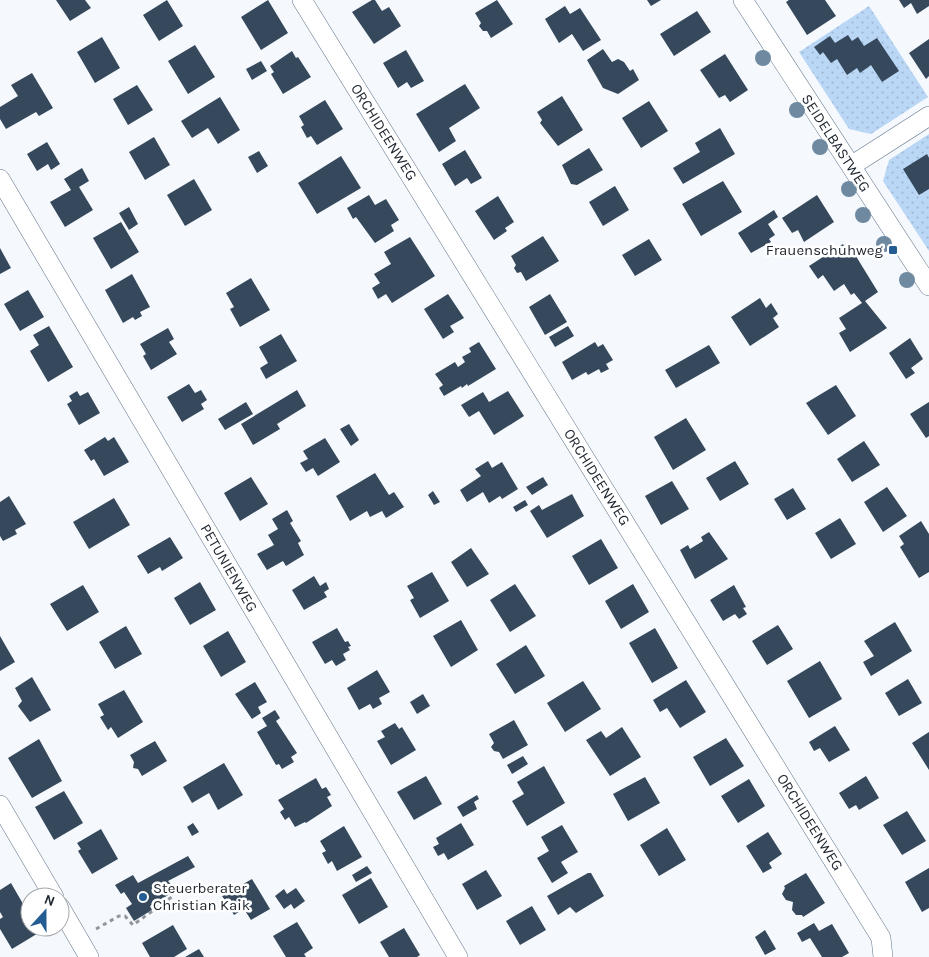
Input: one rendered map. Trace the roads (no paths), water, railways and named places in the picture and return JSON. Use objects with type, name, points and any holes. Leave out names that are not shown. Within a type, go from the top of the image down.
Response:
[{"type":"street","name":"ORCHIDEENWEG","points":[[302,0],[881,938],[883,957]]},
{"type":"street","name":"SEIDELBASTWEG","points":[[742,0],[929,286]]},
{"type":"street","points":[[851,166],[929,116]]},
{"type":"street","name":"PETUNIENWEG","points":[[0,179],[458,957]]},
{"type":"street","points":[[0,805],[48,887]]},
{"type":"street","points":[[70,924],[84,949]]},
{"type":"place","name":"Frauenschuhweg","points":[[893,250]]},
{"type":"place","name":"Steuerberater Christian Kaik","points":[[143,897]]}]
